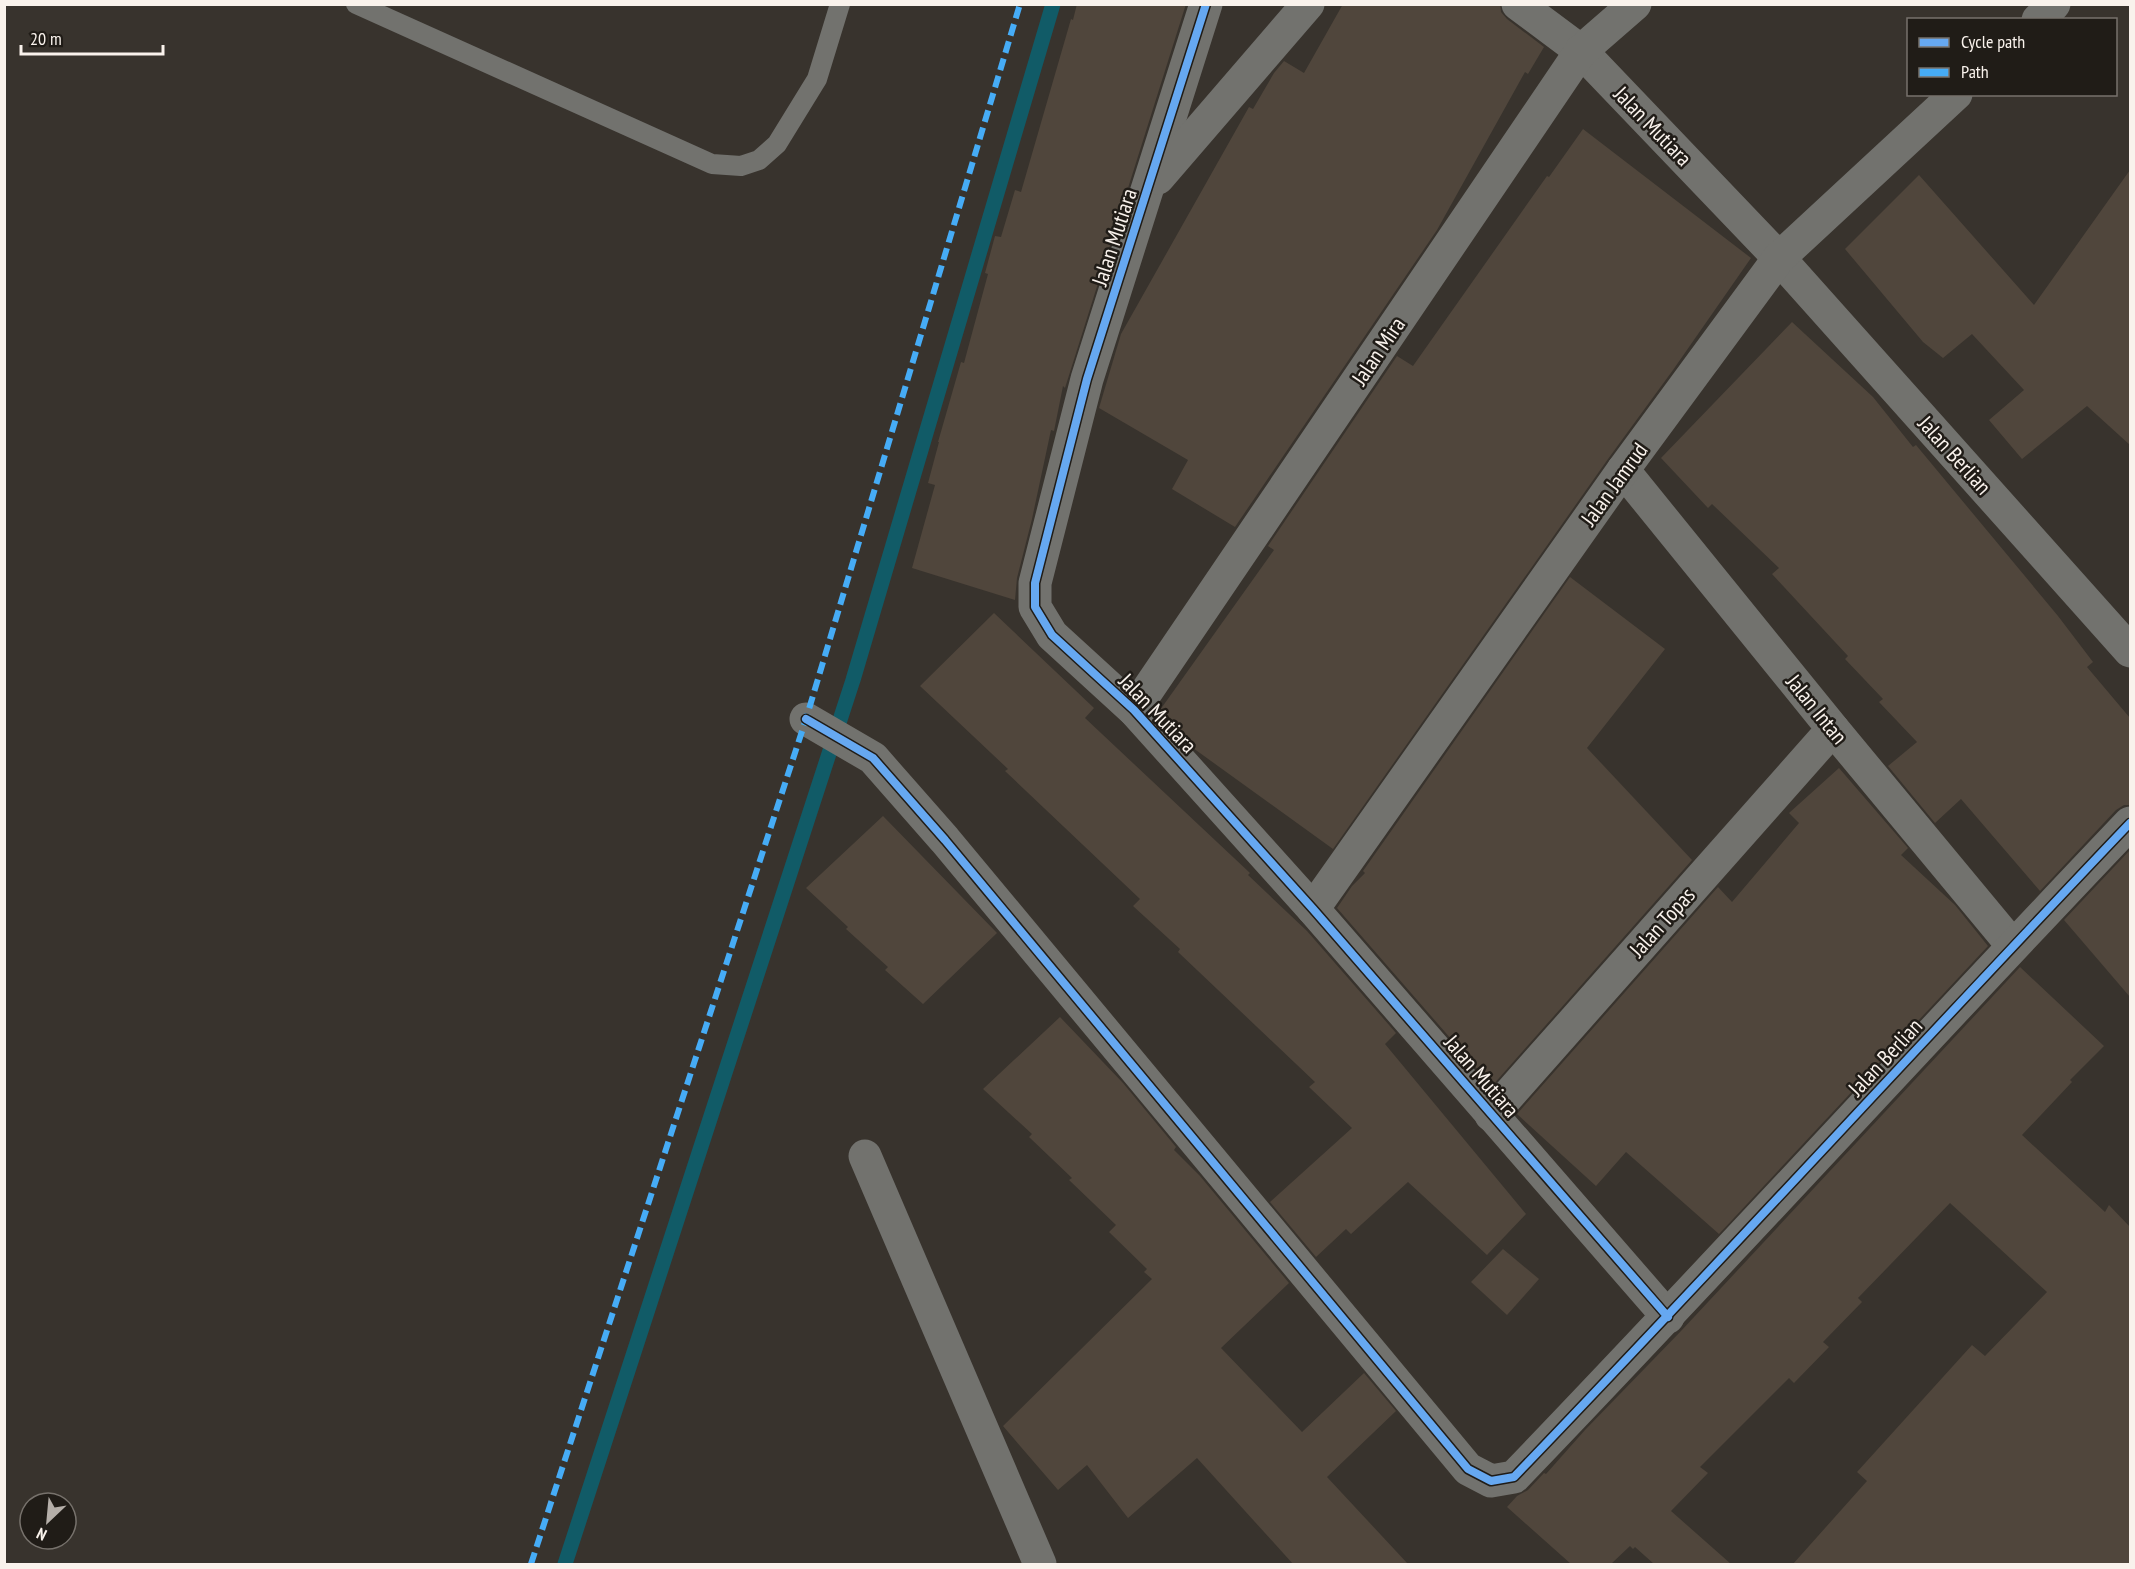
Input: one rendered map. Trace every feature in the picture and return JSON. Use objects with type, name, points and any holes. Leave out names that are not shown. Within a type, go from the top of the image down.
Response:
[{"type":"street","name":"Jalan Mutiara","points":[[1206,4],[1150,187],[1087,379],[1035,583],[1035,607],[1052,635],[1134,710],[1313,909],[1668,1317]]},
{"type":"street","name":"Jalan Mutiara","points":[[1150,187],[1308,4]]},
{"type":"street","name":"Jalan Mutiara","points":[[1518,4],[1581,51],[1779,258]]},
{"type":"street","name":"Jalan Mira","points":[[1134,710],[1581,51],[1635,4]]},
{"type":"street","points":[[2040,18],[2054,4]]},
{"type":"street","name":"Jalan Jamrud","points":[[1313,909],[1623,470],[1779,258],[1954,96]]},
{"type":"street","name":"Jalan Berlian","points":[[1779,258],[2130,651]]},
{"type":"street","name":"Jalan Intan","points":[[1623,470],[2013,946]]},
{"type":"street","name":"Jalan Berlian","points":[[810,721],[873,758],[945,840],[1468,1468],[1491,1481],[1514,1477],[1668,1317],[2130,823]]},
{"type":"street","name":"Jalan Topas","points":[[1491,1115],[1833,729]]},
{"type":"street","points":[[865,1156],[1035,1554]]},
{"type":"lane","points":[[356,4],[712,164],[741,166],[759,160],[777,144],[817,79],[840,4]]},
{"type":"building","points":[[1077,4],[1186,4],[1065,388],[1063,386],[1017,578],[1015,600],[912,568],[935,485],[928,483],[938,442],[961,362],[964,363],[988,274],[985,273],[995,236],[1001,237],[1015,190],[1021,192]]},
{"type":"building","points":[[1343,4],[1500,4],[1501,12],[1507,19],[1544,47],[1528,74],[1525,72],[1437,230],[1235,527],[1172,489],[1188,460],[1099,408],[1121,334],[1249,107],[1253,109],[1274,73],[1284,61],[1304,73]]},
{"type":"building","points":[[1583,129],[1751,258],[1333,849],[1193,748],[1160,710],[1274,550],[1268,546],[1397,356],[1413,366],[1547,176],[1549,177]]},
{"type":"building","points":[[2130,170],[2130,445],[2087,406],[2022,459],[1989,420],[2024,390],[1972,334],[1943,358],[1923,342],[1845,249],[1919,175],[2034,305]]},
{"type":"building","points":[[1792,322],[1873,397],[1913,447],[1916,445],[2058,616],[2093,662],[2087,667],[2130,718],[2130,805],[2124,805],[2116,810],[2040,891],[1961,799],[1935,823],[1888,766],[1917,742],[1879,702],[1883,699],[1845,659],[1848,656],[1772,574],[1779,568],[1712,504],[1708,508],[1661,458]]},
{"type":"building","points":[[1570,577],[1665,649],[1587,748],[1692,860],[1492,1086],[1337,908],[1352,886],[1365,873],[1363,871]]},
{"type":"building","points":[[994,613],[1094,708],[1085,718],[1250,873],[1248,875],[1307,931],[1396,1033],[1385,1044],[1526,1214],[1487,1255],[1408,1182],[1351,1234],[1346,1229],[1316,1257],[1270,1202],[1352,1128],[1309,1087],[1315,1082],[1133,906],[1140,899],[1005,771],[1008,769],[920,686]]},
{"type":"building","points":[[1839,768],[1908,848],[1901,855],[1955,905],[1988,946],[1719,1234],[1626,1152],[1596,1186],[1517,1114],[1718,887],[1732,902],[1799,823],[1789,813]]},
{"type":"building","points":[[883,816],[997,933],[923,1004],[885,970],[888,967],[806,888]]},
{"type":"building","points":[[2130,850],[2130,997],[2064,920]]},
{"type":"building","points":[[2020,967],[2104,1046],[2070,1080],[2072,1082],[2022,1135],[2105,1212],[2109,1205],[2130,1227],[2130,1564],[1793,1564],[1867,1481],[1857,1472],[1972,1345],[1985,1356],[2047,1292],[1950,1203],[1858,1298],[1862,1302],[1823,1342],[1829,1347],[1794,1383],[1789,1378],[1700,1467],[1708,1473],[1671,1511],[1731,1564],[1654,1564],[1635,1547],[1633,1549],[1630,1546],[1611,1564],[1571,1564],[1507,1507],[1544,1473],[1546,1474]]},
{"type":"building","points":[[1060,1017],[1123,1083],[1176,1147],[1174,1150],[1200,1176],[1289,1283],[1221,1348],[1302,1432],[1364,1373],[1396,1411],[1327,1477],[1408,1564],[1293,1564],[1197,1458],[1128,1518],[1087,1465],[1058,1490],[1003,1426],[1152,1279],[1144,1272],[1147,1269],[1109,1232],[1116,1225],[1029,1137],[1032,1134],[983,1089]]},
{"type":"building","points":[[1503,1249],[1539,1279],[1507,1315],[1471,1282]]},
{"type":"waterway","points":[[565,1564],[853,680],[1053,4]]},
{"type":"marked path","points":[[531,1564],[806,719],[1020,4]]},
{"type":"cycle path","points":[[1206,4],[1087,379],[1035,583],[1035,607],[1052,635],[1134,710],[1313,909],[1668,1317]]},
{"type":"cycle path","points":[[806,719],[873,758],[945,840],[1468,1469],[1491,1481],[1514,1477],[2130,823]]}]
